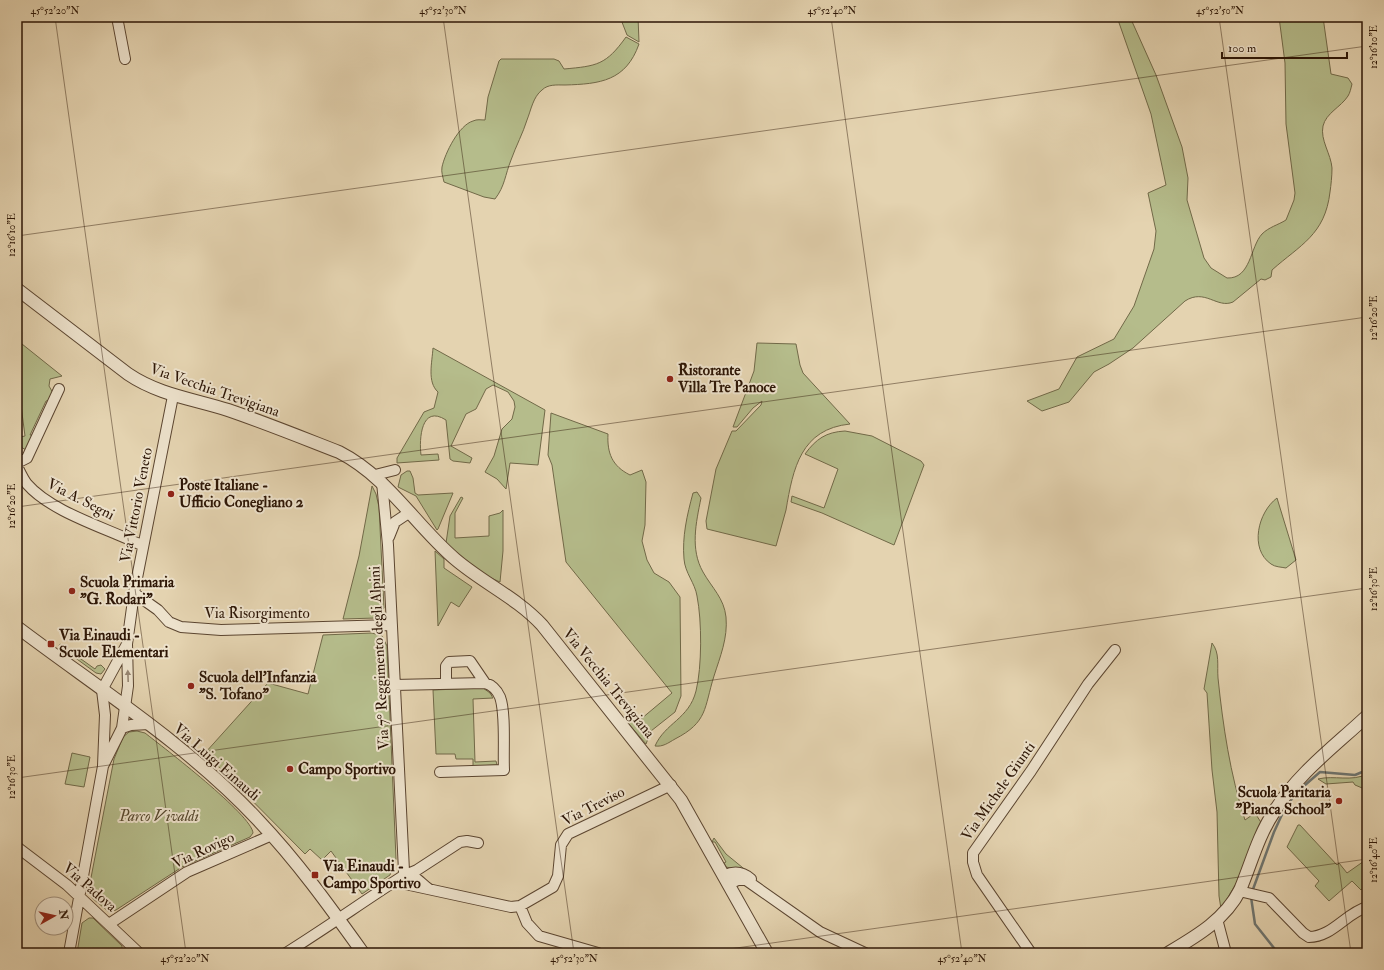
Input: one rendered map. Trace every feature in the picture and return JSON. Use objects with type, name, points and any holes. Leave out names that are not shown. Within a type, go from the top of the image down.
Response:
[{"type":"street","points":[[116,17],[125,59]]},
{"type":"street","name":"Via Vecchia Trevigiana","points":[[17,289],[131,376],[144,384],[173,396],[227,410],[340,452],[354,460],[379,479],[455,559],[524,607],[533,616],[671,785],[727,879],[767,953]]},
{"type":"street","name":"Via A. Segni","points":[[59,389],[27,458],[17,464],[27,484],[47,500],[94,525],[143,546]]},
{"type":"street","name":"Via Vittorio Veneto","points":[[103,766],[122,728],[123,706],[128,686],[127,644],[134,593],[173,396]]},
{"type":"street","points":[[379,479],[395,470]]},
{"type":"street","name":"Via 7° Reggimento degli Alpini","points":[[379,479],[386,515],[388,545],[400,879]]},
{"type":"street","points":[[386,515],[391,507],[407,508]]},
{"type":"street","name":"Via 7° Reggimento degli Alpini","points":[[388,545],[392,526],[407,508]]},
{"type":"street","name":"Via Risorgimento","points":[[134,593],[158,610],[170,622],[182,627],[222,630],[392,625]]},
{"type":"street","name":"Via Luigi Einaudi","points":[[17,628],[149,724],[210,775],[258,819],[338,919],[363,953]]},
{"type":"street","name":"Via Vittorio Veneto","points":[[69,953],[103,766],[105,715],[102,690],[127,644]]},
{"type":"street","name":"Via Michele Giunti","points":[[1031,953],[977,875],[973,862],[973,853],[1031,771],[1088,684],[1115,650]]},
{"type":"street","points":[[440,772],[504,770],[501,699],[494,688],[485,683],[470,661],[449,662],[446,666],[446,683]]},
{"type":"street","points":[[394,685],[485,683]]},
{"type":"street","points":[[105,715],[123,706]]},
{"type":"street","points":[[1168,953],[1196,936],[1217,920],[1227,909],[1247,892],[1267,824],[1283,798],[1305,774],[1367,716]]},
{"type":"street","points":[[122,728],[130,725],[149,724]]},
{"type":"street","name":"Via Treviso","points":[[520,906],[553,887],[558,876],[561,844],[568,834],[671,785]]},
{"type":"street","name":"Via Rovigo","points":[[109,924],[186,872],[272,835]]},
{"type":"street","points":[[286,953],[338,919],[344,913],[417,870],[460,842],[466,840],[478,843]]},
{"type":"street","name":"Via Padova","points":[[17,847],[80,897],[140,953]]},
{"type":"street","points":[[400,879],[411,875],[417,877],[429,889],[511,908],[520,906],[527,923],[539,936],[596,953]]},
{"type":"street","points":[[727,879],[746,880],[763,890],[820,932],[865,953]]},
{"type":"street","points":[[1247,892],[1274,901],[1303,933],[1309,937],[1325,933],[1355,912],[1367,907]]},
{"type":"street","points":[[1217,920],[1226,953]]},
{"type":"green space","points":[[620,17],[638,17],[639,42],[627,35]]},
{"type":"green space","points":[[1117,17],[1130,17],[1156,75],[1182,147],[1188,178],[1187,200],[1204,258],[1211,268],[1227,278],[1235,277],[1241,273],[1249,261],[1262,234],[1286,220],[1294,200],[1295,193],[1286,124],[1285,63],[1279,17],[1323,17],[1331,74],[1348,78],[1352,84],[1348,96],[1342,104],[1327,117],[1323,126],[1322,131],[1324,142],[1332,168],[1331,186],[1323,219],[1310,238],[1272,270],[1271,277],[1265,280],[1261,279],[1233,302],[1222,303],[1205,297],[1192,298],[1185,301],[1133,348],[1094,372],[1069,402],[1042,411],[1027,401],[1059,389],[1077,357],[1114,339],[1134,306],[1154,249],[1156,231],[1148,193],[1166,185],[1151,114]]},
{"type":"green space","points":[[626,37],[639,44],[634,56],[627,66],[619,73],[610,78],[590,83],[550,86],[544,88],[536,96],[503,185],[495,199],[484,197],[444,182],[442,167],[446,154],[453,140],[468,124],[476,120],[485,120],[488,97],[499,61],[501,59],[554,59],[559,61],[564,69],[585,67],[606,59]]},
{"type":"green space","points":[[17,340],[62,376],[50,379],[49,386],[53,393],[52,400],[46,401],[30,435],[37,435],[26,450],[21,447],[20,437],[25,436],[17,375]]},
{"type":"green space","points":[[757,343],[796,344],[803,373],[850,424],[833,427],[820,434],[810,442],[802,453],[792,480],[786,510],[776,546],[707,529],[706,521],[716,469],[732,431],[736,431],[761,405],[762,401],[753,408],[737,427],[733,427],[754,371]]},
{"type":"green space","points":[[433,348],[545,410],[538,465],[510,463],[506,489],[497,479],[485,472],[494,456],[502,429],[512,419],[515,407],[514,401],[508,392],[493,385],[486,389],[476,409],[466,414],[451,446],[472,458],[470,463],[453,461],[450,459],[446,420],[438,416],[431,416],[423,426],[421,433],[421,455],[438,454],[439,460],[397,463],[397,458],[424,412],[434,408],[438,392],[432,383],[431,378]]},
{"type":"green space","points":[[551,413],[608,434],[608,447],[615,463],[630,475],[642,470],[646,482],[645,525],[642,541],[647,560],[654,573],[669,582],[680,597],[681,696],[675,712],[651,731],[646,744],[628,723],[636,717],[641,719],[672,693],[566,562],[552,465],[548,455]]},
{"type":"green space","points":[[845,431],[872,436],[921,461],[924,465],[894,545],[822,513],[791,502],[792,496],[824,508],[838,469],[805,454],[817,440],[822,437],[832,433]]},
{"type":"green space","points":[[407,471],[410,471],[413,478],[415,493],[418,495],[453,493],[437,530],[416,496],[398,487],[401,475]]},
{"type":"green space","points":[[372,486],[376,494],[379,507],[384,608],[376,618],[343,619],[359,556]]},
{"type":"green space","points":[[697,492],[701,498],[695,536],[696,554],[703,572],[723,604],[726,617],[725,640],[706,706],[699,720],[686,733],[661,746],[655,746],[659,738],[683,715],[688,708],[693,700],[698,681],[701,644],[699,606],[696,591],[684,559],[684,534],[693,493]]},
{"type":"green space","points":[[461,497],[463,498],[455,513],[455,538],[489,536],[489,516],[500,513],[503,510],[503,551],[500,582],[471,565],[446,543],[450,516]]},
{"type":"green space","points":[[1277,498],[1296,560],[1286,568],[1271,564],[1264,557],[1258,540],[1261,521],[1265,512],[1270,504]]},
{"type":"green space","points":[[435,551],[444,559],[444,568],[472,587],[459,607],[451,602],[438,626]]},
{"type":"green space","points":[[372,633],[382,636],[387,646],[396,859],[390,875],[362,894],[331,851],[322,860],[310,849],[305,854],[205,753],[268,683],[308,694],[323,635]]},
{"type":"green space","points":[[1212,643],[1215,647],[1218,659],[1218,678],[1222,714],[1235,785],[1245,820],[1255,813],[1262,824],[1237,882],[1221,909],[1219,896],[1217,812],[1212,770],[1207,693],[1204,689]]},
{"type":"green space","points":[[60,644],[95,669],[97,666],[101,665],[105,669],[101,674],[96,673],[59,646]]},
{"type":"green space","points":[[483,688],[490,693],[493,698],[473,699],[475,762],[496,761],[497,765],[473,766],[473,759],[456,759],[455,754],[436,754],[433,690]]},
{"type":"green space","name":"Parco Vivaldi","points":[[137,731],[145,733],[223,797],[249,824],[253,833],[250,837],[182,867],[116,910],[109,912],[92,898],[89,888],[114,759],[123,737],[129,732]]},
{"type":"green space","points":[[72,753],[90,757],[84,787],[65,784]]},
{"type":"green space","points":[[1367,774],[1367,790],[1355,785],[1353,782],[1326,784],[1318,779],[1355,778]]},
{"type":"green space","points":[[1298,825],[1300,825],[1337,865],[1339,863],[1347,873],[1367,859],[1367,883],[1361,890],[1352,881],[1329,901],[1315,886],[1319,881],[1287,847]]},
{"type":"green space","points":[[714,838],[726,854],[748,872],[726,867],[724,863],[726,862],[715,842],[712,842]]},
{"type":"green space","points":[[89,918],[93,918],[122,946],[122,951],[119,953],[77,953],[82,923]]},
{"type":"waterway","points":[[1252,892],[1274,832],[1285,808],[1297,792],[1320,772],[1355,775],[1367,770]]},
{"type":"waterway","points":[[1251,897],[1255,924],[1278,953]]},
{"type":"place","name":"Ristorante Villa Tre Panoce","points":[[670,379]]},
{"type":"place","name":"Poste Italiane - Ufficio Conegliano 2","points":[[171,494]]},
{"type":"place","name":"Scuola Primaria \"G. Rodari\"","points":[[72,591]]},
{"type":"place","name":"Via Einaudi - Scuole Elementari","points":[[51,644]]},
{"type":"place","name":"Scuola dell'Infanzia \"S. Tofano\"","points":[[191,686]]},
{"type":"place","name":"Campo Sportivo","points":[[290,769]]},
{"type":"place","name":"Scuola Paritaria \"Pianca School\"","points":[[1339,801]]},
{"type":"place","name":"Via Einaudi - Campo Sportivo","points":[[315,875]]}]
